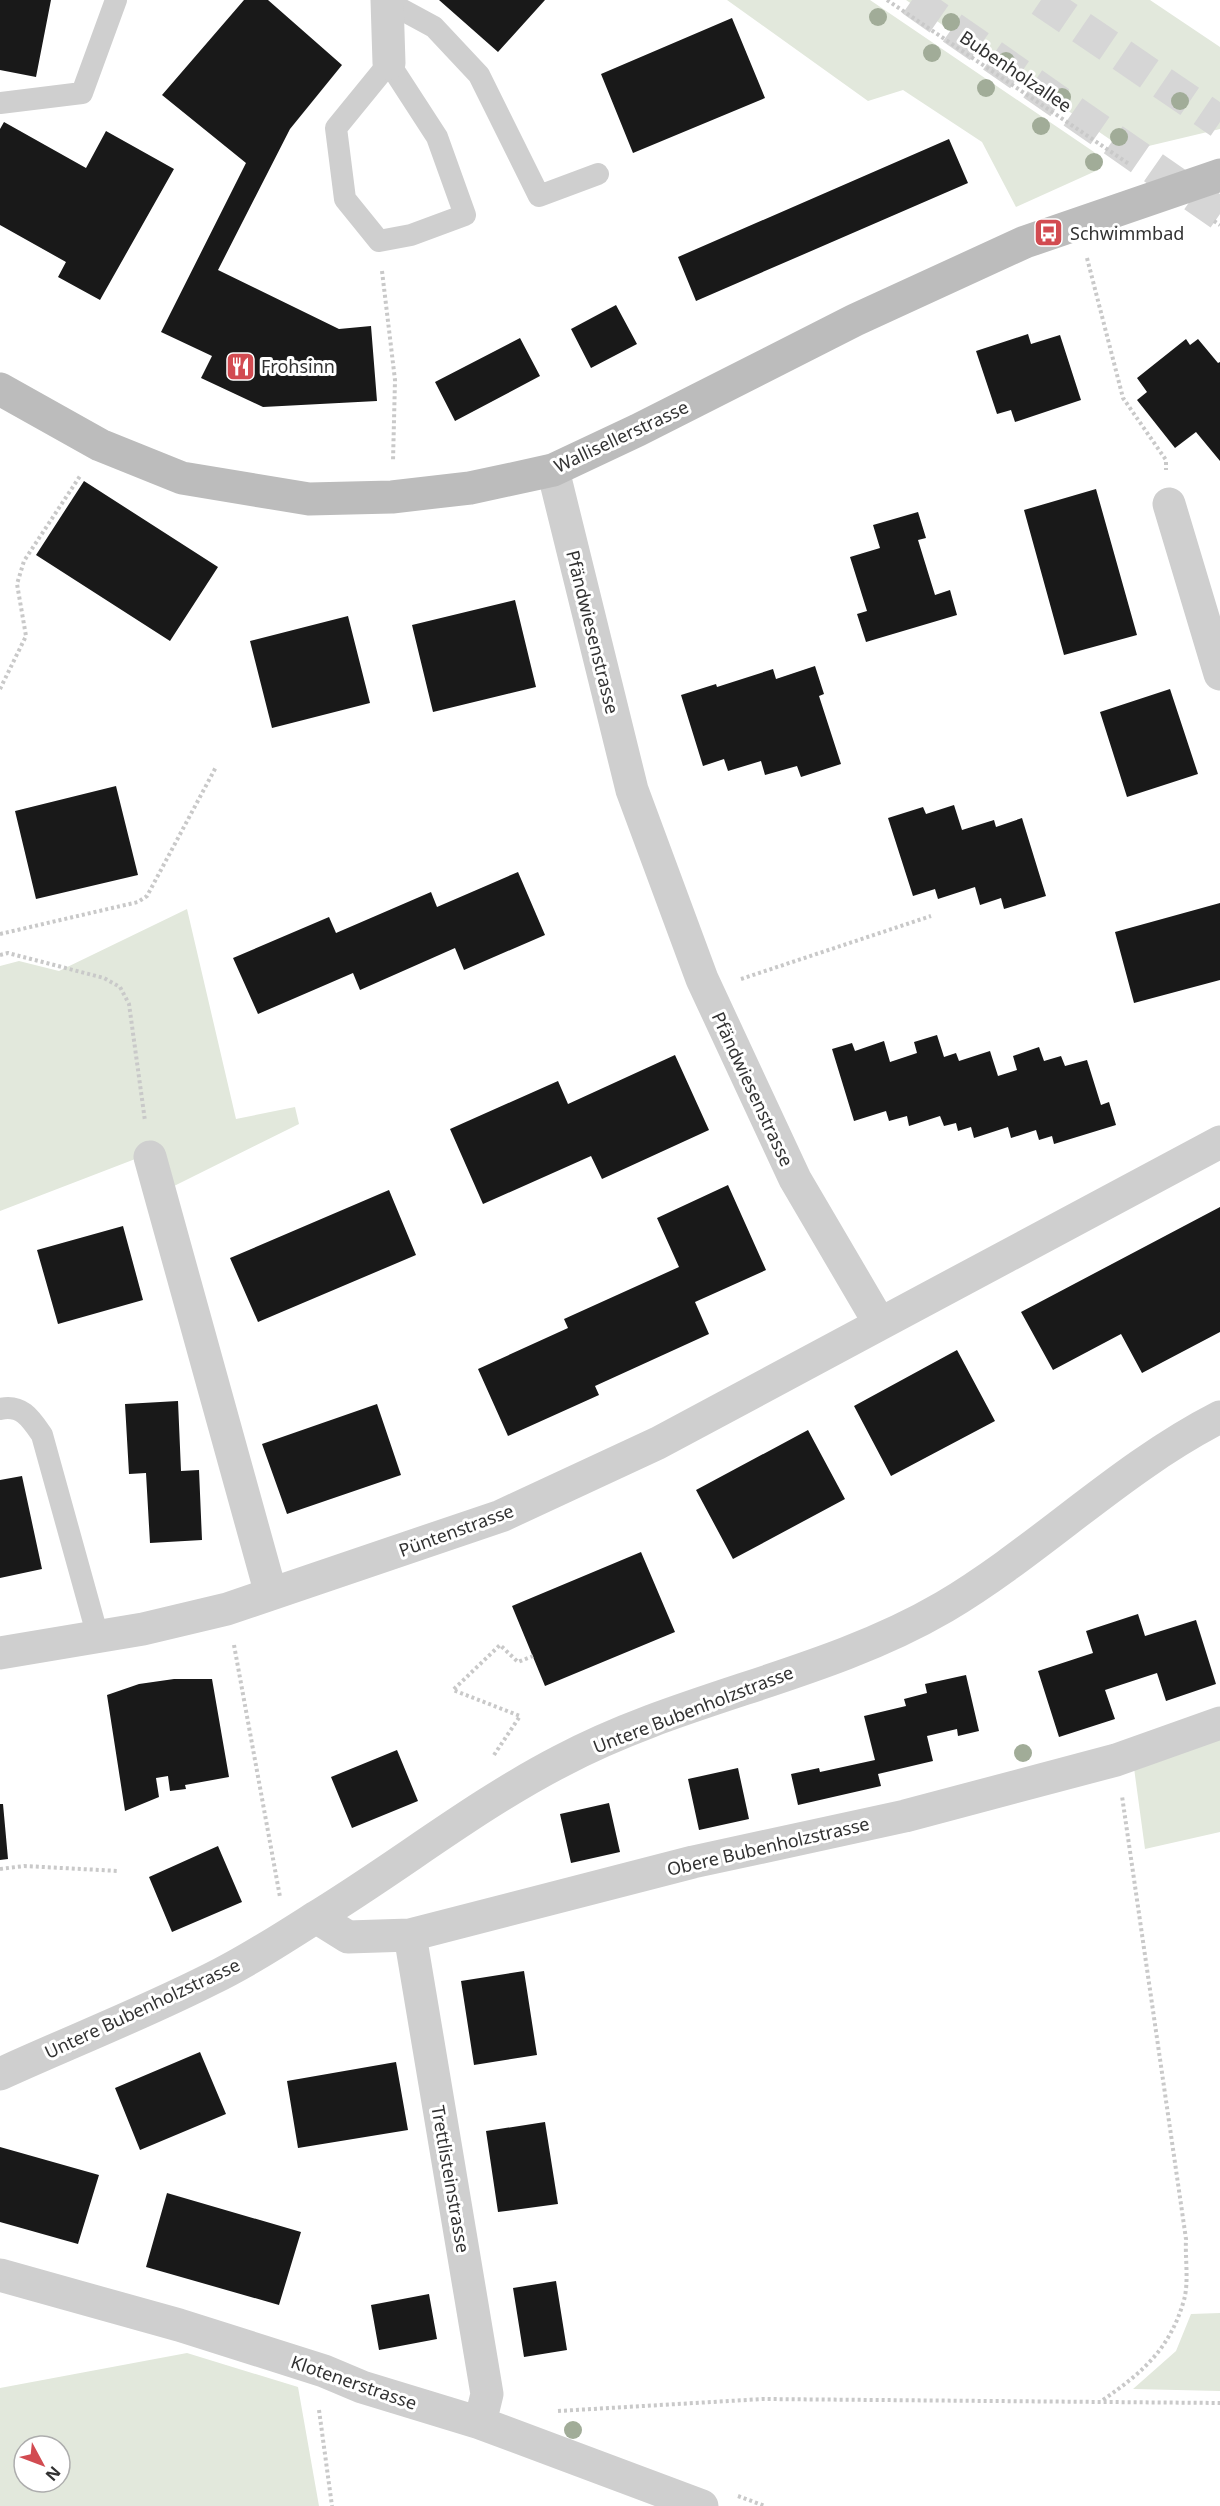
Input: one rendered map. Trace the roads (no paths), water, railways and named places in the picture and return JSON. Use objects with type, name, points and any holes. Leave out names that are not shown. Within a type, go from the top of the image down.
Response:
[{"type":"main road","name":"Wallisellerstrasse","points":[[0,389],[100,446],[182,477],[309,499],[392,497],[470,488],[553,470],[638,430],[855,320],[1025,242],[1220,176]]},
{"type":"street","points":[[387,1],[389,63]]},
{"type":"street","name":"Pfändwiesenstrasse","points":[[553,470],[632,790],[707,990],[795,1179],[880,1324]]},
{"type":"street","points":[[1169,504],[1220,674]]},
{"type":"street","points":[[880,1324],[1220,1142]]},
{"type":"street","points":[[150,1157],[271,1594]]},
{"type":"street","name":"Püntenstrasse","points":[[0,1653],[98,1637],[227,1609],[501,1516],[658,1443],[880,1324]]},
{"type":"street","name":"Untere Bubenholzstrasse","points":[[0,2074],[212,1979],[303,1925],[390,1867],[561,1761],[637,1726],[850,1651],[942,1608],[1013,1561],[1141,1463],[1220,1417]]},
{"type":"street","name":"Obere Bubenholzstrasse","points":[[303,1925],[348,1937],[410,1935],[693,1862],[905,1816],[1116,1760],[1220,1724]]},
{"type":"street","name":"Trettlisteinstrasse","points":[[410,1935],[487,2394],[480,2423]]},
{"type":"street","name":"Klotenerstrasse","points":[[0,2275],[179,2325],[324,2371],[362,2387],[480,2423],[702,2506]]},
{"type":"lane","points":[[0,103],[82,93],[116,0]]},
{"type":"lane","points":[[387,1],[434,27],[479,75],[539,196],[598,174]]},
{"type":"lane","points":[[389,63],[437,137],[465,215],[411,235],[379,241],[345,199],[336,128],[389,63]]},
{"type":"lane","points":[[0,1409],[9,1407],[27,1414],[42,1435],[98,1637]]},
{"type":"tunnel","points":[[912,0],[1220,214]]},
{"type":"tunnel","points":[[1041,0],[1220,122]]},
{"type":"place","name":"Schwimmbad","points":[[1049,233]]},
{"type":"place","name":"Frohsinn","points":[[240,366]]}]
